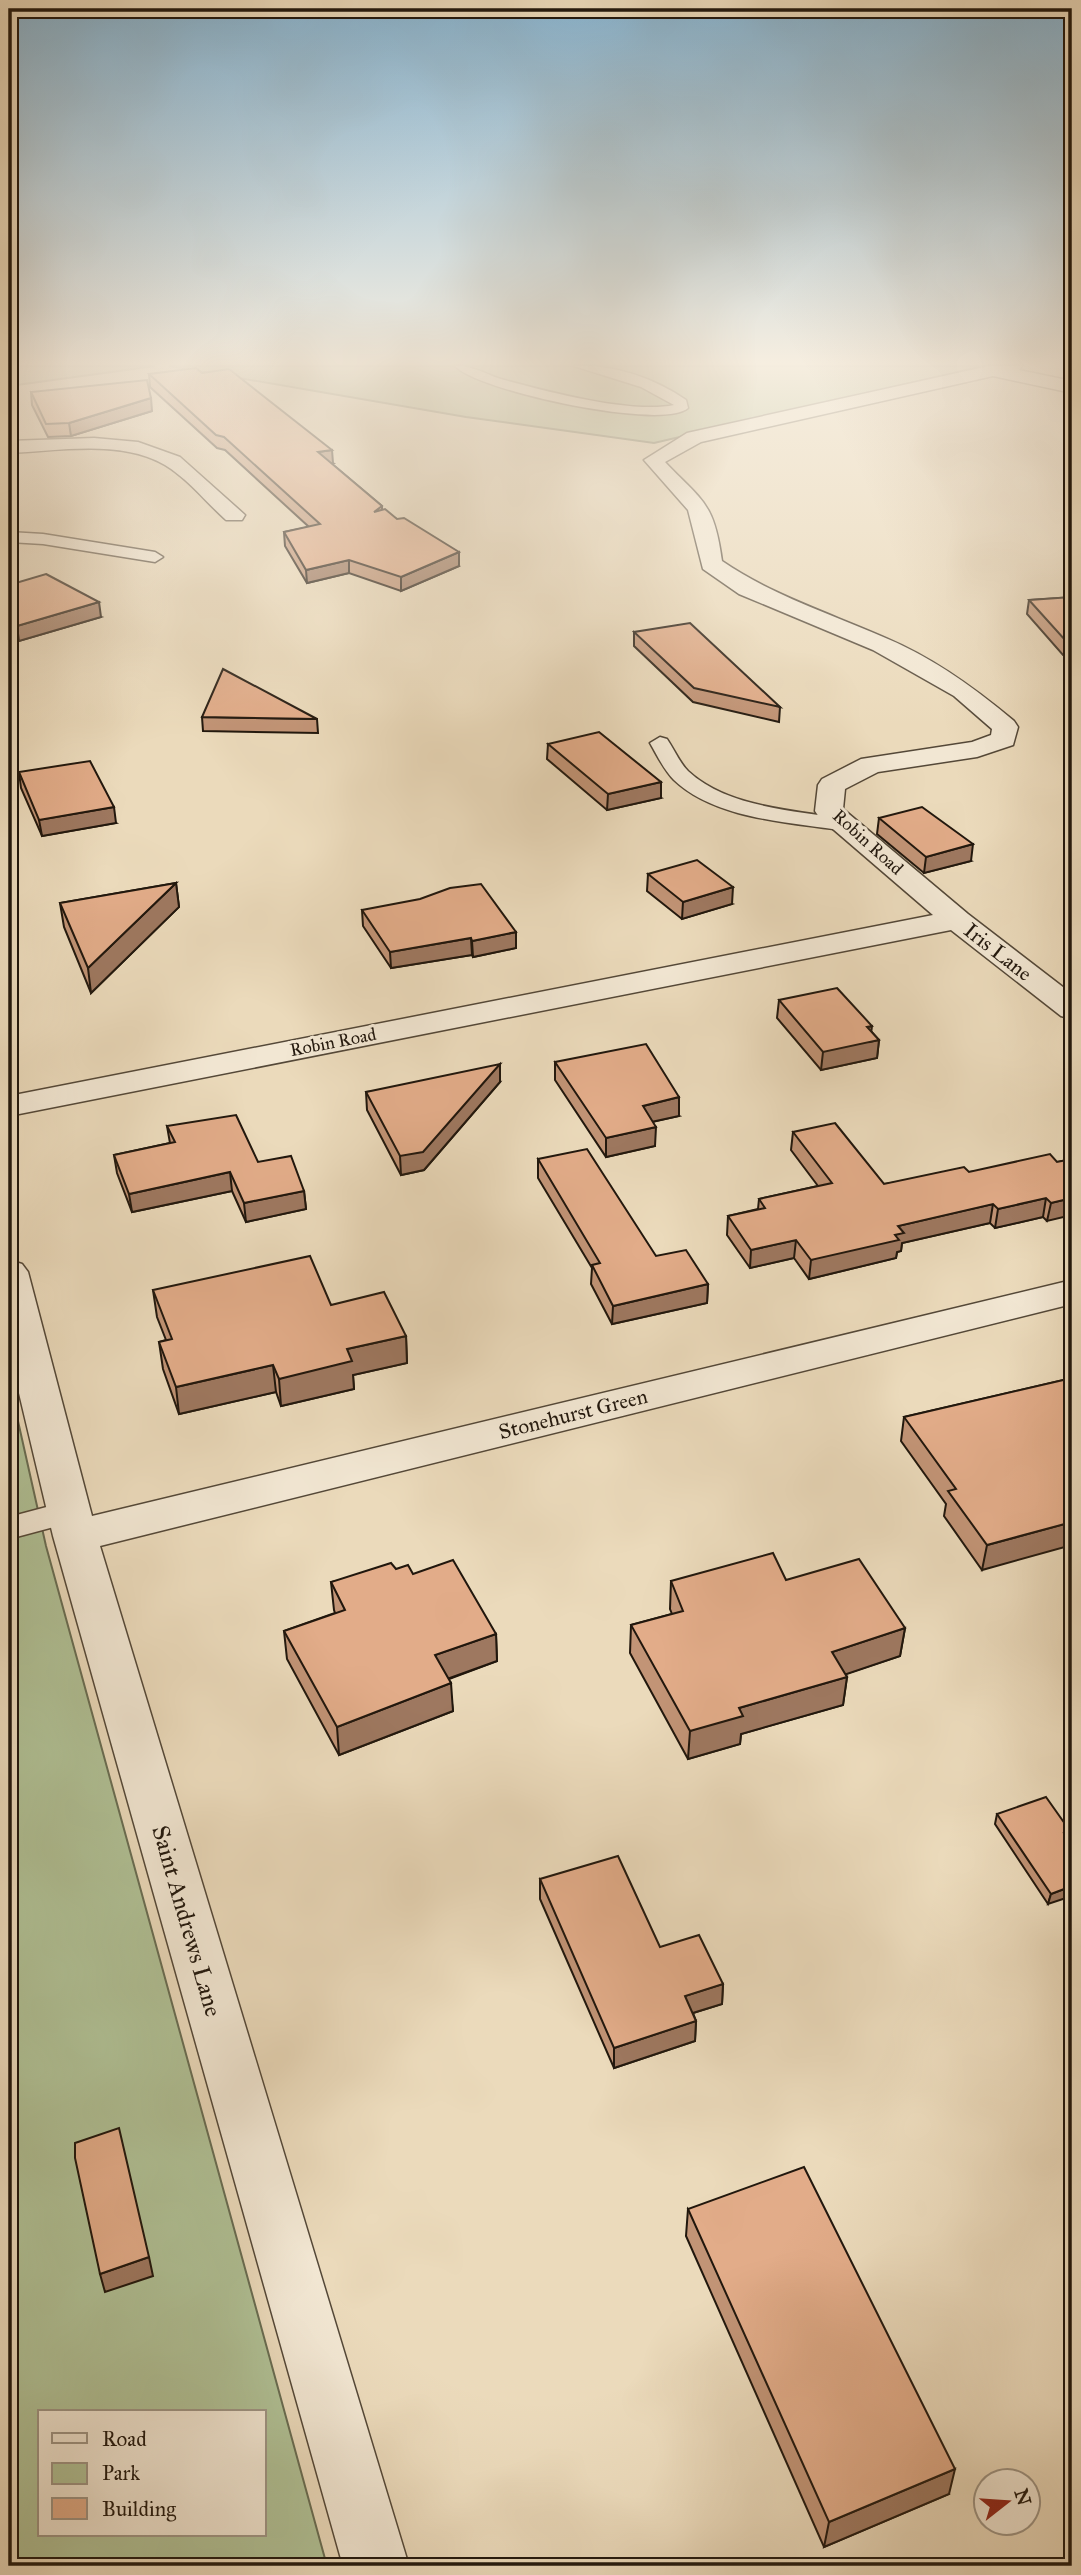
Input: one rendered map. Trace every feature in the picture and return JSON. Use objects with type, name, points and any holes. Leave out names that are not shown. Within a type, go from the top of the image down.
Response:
[{"type":"street","points":[[201,486],[234,515]]},
{"type":"street","name":"Robin Road","points":[[680,486],[706,522],[711,564],[747,589],[882,645],[963,691],[1005,727],[1004,739],[977,749],[871,765],[832,785],[829,811],[957,920]]},
{"type":"street","name":"Robin Road","points":[[9,1106],[957,920]]},
{"type":"street","name":"Iris Lane","points":[[957,920],[1072,1009]]},
{"type":"street","name":"Stonehurst Green","points":[[72,1524],[1072,1292]]},
{"type":"street","name":"Saint Andrews Lane","points":[[12,1304],[72,1524],[376,2566]]},
{"type":"lane","points":[[9,537],[43,539],[155,557]]},
{"type":"lane","points":[[660,743],[682,775],[709,792],[749,807],[845,825]]},
{"type":"lane","points":[[9,1528],[72,1524]]},
{"type":"green space","points":[[9,1381],[46,1546],[327,2566],[9,2566]]},
{"type":"building","points":[[278,486],[358,486],[382,506],[374,512],[385,509],[397,519],[404,518],[459,552],[401,577],[349,560],[306,570],[284,532],[320,524]]},
{"type":"building","points":[[46,574],[99,602],[17,626],[9,622],[9,585]]},
{"type":"building","points":[[1072,597],[1072,639],[1065,640],[1029,600]]},
{"type":"building","points":[[690,623],[780,707],[694,688],[634,632]]},
{"type":"building","points":[[223,669],[317,719],[202,717]]},
{"type":"building","points":[[599,732],[661,782],[608,794],[548,744]]},
{"type":"building","points":[[90,761],[114,807],[39,820],[19,772]]},
{"type":"building","points":[[922,807],[973,844],[926,857],[879,818]]},
{"type":"building","points":[[697,860],[733,887],[683,902],[648,874]]},
{"type":"building","points":[[176,883],[88,968],[60,903]]},
{"type":"building","points":[[481,884],[516,932],[390,952],[362,910],[420,899],[450,888]]},
{"type":"building","points":[[837,988],[872,1026],[867,1027],[879,1040],[823,1052],[779,1000]]},
{"type":"building","points":[[646,1044],[679,1097],[643,1106],[656,1127],[606,1138],[555,1062]]},
{"type":"building","points":[[500,1064],[423,1152],[400,1156],[366,1092]]},
{"type":"building","points":[[236,1115],[258,1162],[291,1156],[304,1191],[244,1203],[230,1172],[129,1194],[114,1155],[175,1142],[167,1126]]},
{"type":"building","points":[[835,1123],[884,1184],[964,1167],[969,1172],[1050,1154],[1057,1162],[1072,1159],[1072,1198],[1051,1203],[1046,1198],[998,1209],[993,1204],[898,1226],[904,1233],[895,1235],[899,1240],[811,1260],[796,1240],[751,1250],[728,1216],[765,1208],[759,1199],[832,1183],[793,1132]]},
{"type":"building","points":[[587,1149],[656,1256],[686,1250],[708,1284],[613,1306],[592,1265],[600,1263],[538,1159]]},
{"type":"building","points":[[310,1256],[331,1305],[384,1292],[406,1336],[347,1349],[352,1361],[279,1379],[273,1365],[176,1387],[159,1342],[172,1339],[153,1290]]},
{"type":"building","points":[[1072,1378],[1072,1522],[987,1545],[948,1491],[956,1489],[904,1417]]},
{"type":"building","points":[[773,1553],[786,1580],[859,1559],[905,1628],[832,1652],[847,1677],[739,1708],[743,1716],[690,1731],[631,1625],[683,1611],[671,1581]]},
{"type":"building","points":[[453,1560],[496,1634],[435,1655],[451,1683],[337,1727],[284,1631],[345,1610],[331,1582],[391,1563],[396,1569],[408,1565],[413,1574]]},
{"type":"building","points":[[1046,1797],[1070,1831],[1064,1833],[1072,1846],[1072,1886],[1051,1894],[997,1814]]},
{"type":"building","points":[[618,1856],[660,1947],[699,1935],[723,1984],[685,1996],[696,2021],[614,2048],[540,1879]]},
{"type":"building","points":[[119,2128],[149,2257],[100,2274],[75,2158],[75,2143]]},
{"type":"building","points":[[804,2167],[955,2469],[829,2522],[688,2209]]}]
